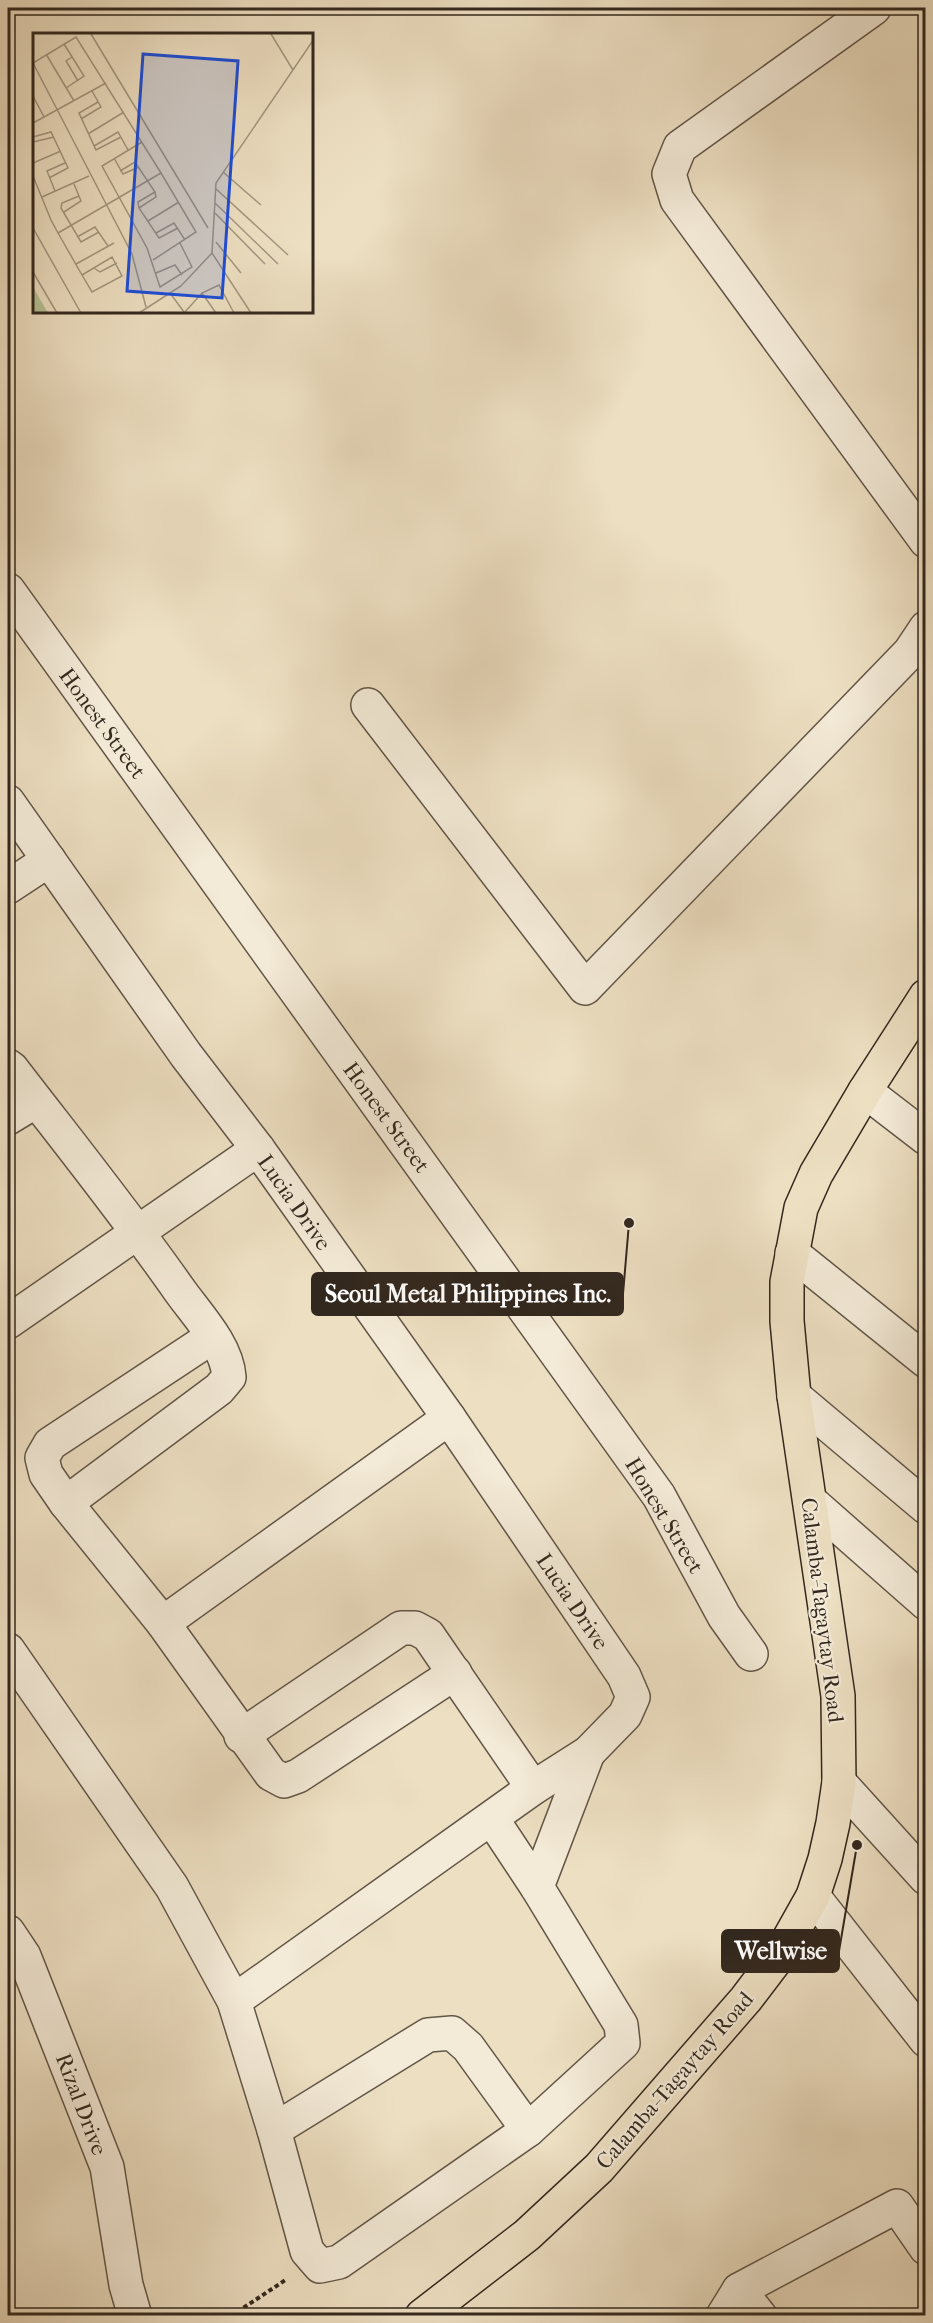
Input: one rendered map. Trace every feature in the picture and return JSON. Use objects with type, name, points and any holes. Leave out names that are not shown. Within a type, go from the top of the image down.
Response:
[{"type":"main road","name":"Calamba-Tagaytay Road","points":[[428,2314],[527,2235],[599,2168],[746,1999],[781,1953],[813,1896],[829,1841],[839,1782],[838,1696],[794,1396],[787,1321],[787,1282],[801,1208],[816,1174],[865,1091],[926,996]]},
{"type":"street","points":[[874,8],[680,147],[669,174],[677,200],[926,541]]},
{"type":"street","name":"Honest Street","points":[[8,590],[659,1496],[724,1616],[751,1654]]},
{"type":"street","points":[[368,705],[585,988],[910,652],[926,628]]},
{"type":"street","name":"Lucia Drive","points":[[8,802],[186,1055],[258,1149],[449,1418],[624,1676],[633,1697],[625,1715],[588,1753]]},
{"type":"street","points":[[8,887],[49,860]]},
{"type":"street","points":[[8,1066],[138,1231],[212,1336],[228,1364],[229,1377],[219,1389],[66,1503]]},
{"type":"street","points":[[865,1091],[926,1138]]},
{"type":"street","points":[[8,1118],[36,1101]]},
{"type":"street","points":[[8,1322],[258,1149]]},
{"type":"street","points":[[792,1253],[926,1361]]},
{"type":"street","points":[[212,1336],[50,1444],[42,1458],[46,1474],[66,1503],[163,1623],[241,1736],[271,1774],[284,1781],[298,1776],[455,1673]]},
{"type":"street","points":[[794,1396],[926,1507]]},
{"type":"street","points":[[163,1623],[449,1418]]},
{"type":"street","points":[[810,1501],[926,1603]]},
{"type":"street","points":[[241,1736],[401,1628],[415,1628],[428,1635],[533,1788]]},
{"type":"street","points":[[8,1650],[172,1887],[234,2001],[274,2130],[307,2251],[320,2266],[339,2262],[528,2130],[623,2043],[621,2025],[537,1887],[492,1819]]},
{"type":"street","points":[[234,2001],[533,1788],[588,1753]]},
{"type":"street","points":[[537,1887],[588,1753]]},
{"type":"street","points":[[839,1782],[926,1878]]},
{"type":"street","points":[[813,1896],[926,2040]]},
{"type":"street","name":"Rizal Drive","points":[[8,1932],[24,1956],[107,2167],[126,2285],[135,2316]]},
{"type":"street","points":[[274,2130],[428,2034],[452,2033],[468,2048],[528,2130]]},
{"type":"street","points":[[731,2303],[897,2206],[926,2248]]},
{"type":"street","points":[[126,2285],[152,2316]]},
{"type":"street","points":[[731,2303],[760,2316]]},
{"type":"path","points":[[231,2316],[315,2260]]},
{"type":"place","name":"Seoul Metal Philippines Inc.","points":[[629,1223]]},
{"type":"place","name":"Wellwise","points":[[857,1845]]}]
